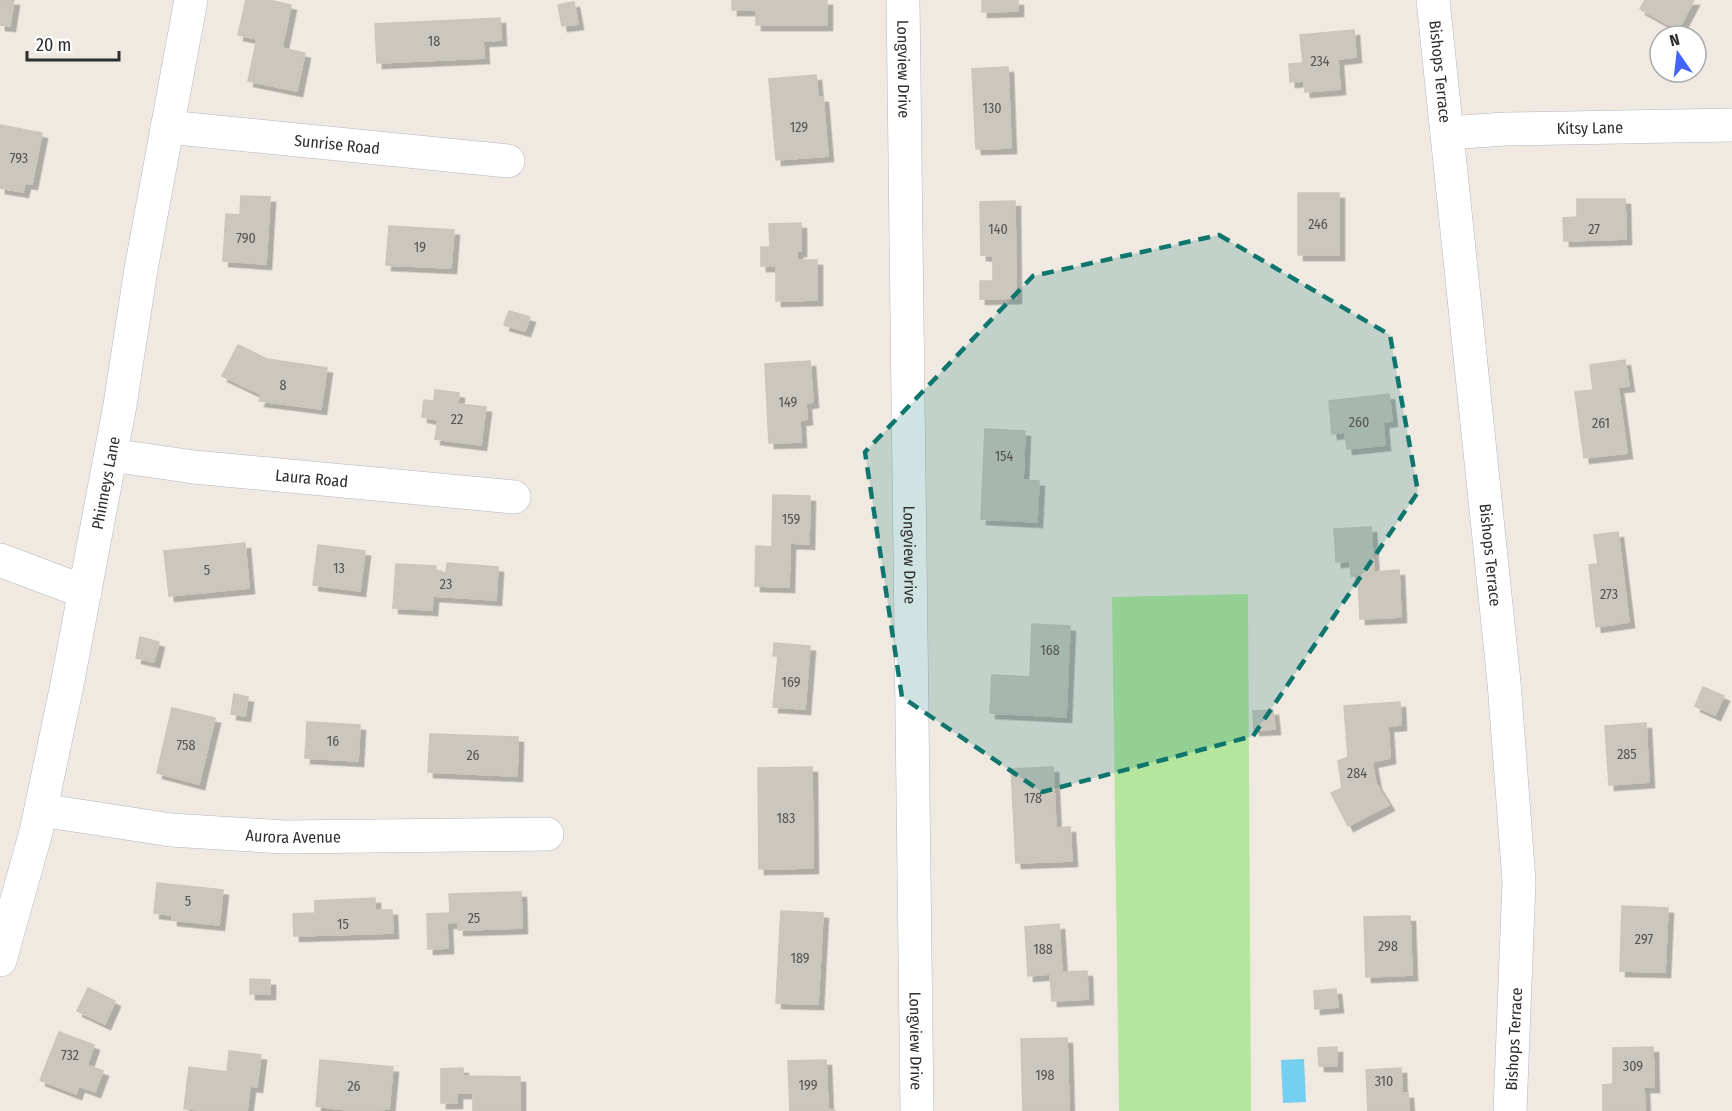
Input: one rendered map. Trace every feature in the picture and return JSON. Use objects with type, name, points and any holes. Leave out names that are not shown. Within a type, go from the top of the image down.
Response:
[{"type":"street","name":"Phinneys Lane","points":[[0,960],[18,905],[41,810],[85,592],[191,0]]},
{"type":"street","name":"Longview Drive","points":[[903,0],[911,471],[909,642],[917,1111]]},
{"type":"street","name":"Bishops Terrace","points":[[1433,0],[1504,682],[1519,881],[1510,1111]]},
{"type":"street","name":"Kitsy Lane","points":[[1448,133],[1505,129],[1732,125]]},
{"type":"street","name":"Sunrise Road","points":[[167,127],[508,160]]},
{"type":"street","name":"Laura Road","points":[[111,454],[194,467],[514,497]]},
{"type":"street","points":[[0,560],[85,592]]},
{"type":"street","name":"Aurora Avenue","points":[[41,810],[171,830],[284,837],[547,834]]},
{"type":"highlighted area","points":[[1219,235],[1390,335],[1418,492],[1253,736],[1042,792],[902,697],[865,452],[1033,276]]},
{"type":"green space","points":[[1248,594],[1251,1111],[1119,1111],[1112,597]]},
{"type":"water","points":[[1304,1059],[1306,1102],[1283,1103],[1281,1060]]},
{"type":"building","points":[[0,0],[14,0],[10,26],[0,25]]},
{"type":"building","points":[[246,0],[268,0],[291,5],[282,48],[305,53],[297,91],[248,81],[257,39],[238,35]]},
{"type":"building","points":[[732,0],[827,0],[827,25],[756,25],[756,10],[732,10]]},
{"type":"building","points":[[982,0],[1018,0],[1018,11],[982,12]]},
{"type":"building","points":[[1645,0],[1694,0],[1681,24],[1667,24],[1640,9]]},
{"type":"building","points":[[574,2],[578,24],[562,26],[558,5]]},
{"type":"building","points":[[500,18],[501,40],[483,41],[484,58],[377,63],[375,24]]},
{"type":"building","points":[[1354,30],[1356,57],[1338,59],[1340,89],[1305,92],[1304,81],[1290,82],[1289,64],[1303,63],[1300,35]]},
{"type":"building","points":[[1008,67],[1011,148],[976,149],[972,69]]},
{"type":"building","points":[[816,75],[818,97],[823,97],[828,156],[776,160],[769,79]]},
{"type":"building","points":[[0,125],[42,133],[32,184],[25,183],[23,192],[0,188]]},
{"type":"building","points":[[1298,193],[1339,193],[1339,255],[1298,255]]},
{"type":"building","points":[[241,196],[270,197],[266,264],[223,261],[226,214],[240,215]]},
{"type":"building","points":[[1577,199],[1625,199],[1626,239],[1564,241],[1563,218],[1577,217]]},
{"type":"building","points":[[1015,201],[1016,298],[980,299],[980,281],[993,281],[993,256],[981,255],[980,202]]},
{"type":"building","points":[[801,223],[801,251],[797,251],[797,260],[817,260],[817,300],[776,301],[776,266],[761,266],[761,247],[770,247],[769,224]]},
{"type":"building","points":[[389,226],[454,230],[451,268],[386,265]]},
{"type":"building","points":[[509,311],[530,317],[525,331],[504,325]]},
{"type":"building","points":[[238,345],[267,359],[327,368],[321,409],[259,401],[262,395],[222,376]]},
{"type":"building","points":[[1625,360],[1629,386],[1618,387],[1627,453],[1584,458],[1575,392],[1593,390],[1590,365]]},
{"type":"building","points":[[810,361],[813,402],[806,403],[807,419],[800,420],[801,442],[769,443],[765,364]]},
{"type":"building","points":[[435,390],[459,393],[458,404],[486,407],[481,445],[435,439],[438,420],[422,417],[424,400],[434,401]]},
{"type":"building","points":[[1389,394],[1392,421],[1383,422],[1385,445],[1347,449],[1345,432],[1332,434],[1329,401]]},
{"type":"building","points":[[985,429],[1025,431],[1023,480],[1039,481],[1037,522],[981,519]]},
{"type":"building","points":[[773,495],[810,496],[809,544],[790,543],[789,587],[755,586],[756,546],[772,547]]},
{"type":"building","points":[[1371,527],[1374,572],[1399,570],[1401,617],[1360,619],[1358,576],[1351,576],[1350,561],[1336,562],[1334,529]]},
{"type":"building","points":[[1618,532],[1629,622],[1596,627],[1589,565],[1598,564],[1594,535]]},
{"type":"building","points":[[245,543],[249,588],[169,596],[164,551]]},
{"type":"building","points":[[318,545],[365,551],[360,591],[313,585]]},
{"type":"building","points":[[447,563],[498,567],[496,600],[433,596],[432,610],[393,608],[396,564],[436,566],[436,572],[446,573]]},
{"type":"building","points":[[1032,624],[1070,626],[1066,717],[990,713],[992,675],[1030,677]]},
{"type":"building","points":[[140,637],[159,642],[154,662],[136,658]]},
{"type":"building","points":[[774,643],[810,646],[805,709],[773,707],[778,656],[773,656]]},
{"type":"building","points":[[1703,687],[1724,696],[1715,715],[1695,706]]},
{"type":"building","points":[[234,694],[248,697],[245,716],[231,714]]},
{"type":"building","points":[[1400,702],[1401,725],[1388,726],[1390,758],[1372,762],[1376,784],[1389,805],[1348,826],[1331,793],[1342,788],[1338,761],[1348,757],[1344,706]]},
{"type":"building","points":[[172,708],[215,718],[199,784],[157,773]]},
{"type":"building","points":[[1273,710],[1275,729],[1254,730],[1253,711]]},
{"type":"building","points":[[307,722],[360,725],[358,761],[305,758]]},
{"type":"building","points":[[1646,723],[1649,782],[1609,785],[1605,726]]},
{"type":"building","points":[[430,734],[518,737],[517,776],[428,772]]},
{"type":"building","points":[[812,767],[813,868],[759,869],[758,768]]},
{"type":"building","points":[[1053,767],[1056,828],[1070,827],[1072,861],[1016,863],[1011,769]]},
{"type":"building","points":[[157,883],[223,890],[219,925],[172,920],[172,915],[154,913]]},
{"type":"building","points":[[521,892],[522,928],[458,930],[458,922],[447,923],[448,948],[428,949],[427,914],[450,913],[449,894]]},
{"type":"building","points":[[375,898],[375,910],[392,910],[393,933],[294,936],[293,914],[315,913],[315,901]]},
{"type":"building","points":[[1622,906],[1668,908],[1665,972],[1620,971]]},
{"type":"building","points":[[781,911],[823,913],[818,1004],[776,1003]]},
{"type":"building","points":[[1410,916],[1412,975],[1366,977],[1364,917]]},
{"type":"building","points":[[1059,924],[1062,972],[1087,971],[1088,999],[1052,1001],[1050,974],[1028,976],[1025,927]]},
{"type":"building","points":[[250,979],[270,980],[270,994],[250,994]]},
{"type":"building","points":[[88,988],[115,1001],[105,1024],[77,1011]]},
{"type":"building","points":[[1336,989],[1338,1007],[1315,1009],[1314,991]]},
{"type":"building","points":[[59,1032],[94,1045],[87,1065],[103,1071],[95,1092],[79,1086],[76,1094],[40,1080]]},
{"type":"building","points":[[1067,1038],[1069,1111],[1023,1111],[1021,1039]]},
{"type":"building","points":[[1337,1047],[1337,1066],[1319,1066],[1318,1048]]},
{"type":"building","points":[[1653,1047],[1654,1087],[1644,1087],[1645,1111],[1603,1111],[1603,1085],[1613,1084],[1613,1048]]},
{"type":"building","points":[[229,1051],[261,1055],[257,1087],[250,1086],[247,1111],[184,1109],[189,1067],[227,1072]]},
{"type":"building","points":[[320,1060],[393,1067],[389,1109],[356,1111],[316,1106]]},
{"type":"building","points":[[826,1060],[828,1109],[836,1111],[790,1111],[788,1061]]},
{"type":"building","points":[[463,1068],[463,1076],[520,1077],[520,1111],[473,1111],[473,1093],[457,1093],[457,1103],[441,1103],[441,1069]]},
{"type":"building","points":[[1401,1068],[1402,1093],[1408,1093],[1409,1111],[1368,1111],[1366,1070]]}]
